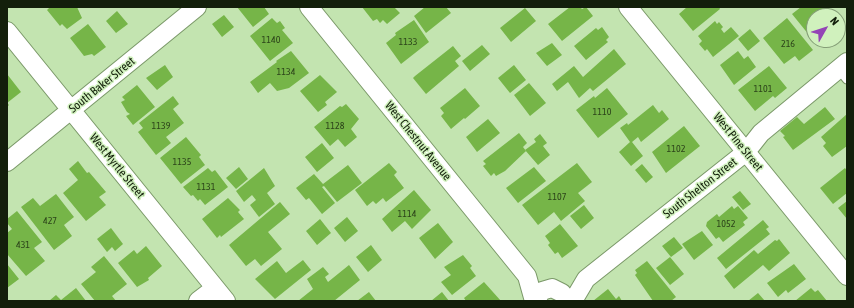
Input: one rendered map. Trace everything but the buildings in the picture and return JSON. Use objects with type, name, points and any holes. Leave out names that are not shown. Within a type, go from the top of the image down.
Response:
[{"type":"street","name":"South Baker Street","points":[[7,162],[197,7]]},
{"type":"street","name":"West Chestnut Avenue","points":[[309,7],[527,276],[534,301]]},
{"type":"street","name":"West Pine Street","points":[[628,7],[847,276]]},
{"type":"street","name":"West Myrtle Street","points":[[7,31],[221,294]]},
{"type":"street","name":"South Shelton Street","points":[[534,301],[542,291],[586,278],[746,152],[761,134],[844,70]]},
{"type":"street","name":"West Chestnut Avenue","points":[[527,276],[562,293],[567,301]]},
{"type":"street","name":"South Shelton Street","points":[[573,301],[586,278]]},
{"type":"street","points":[[198,301],[221,294]]}]
